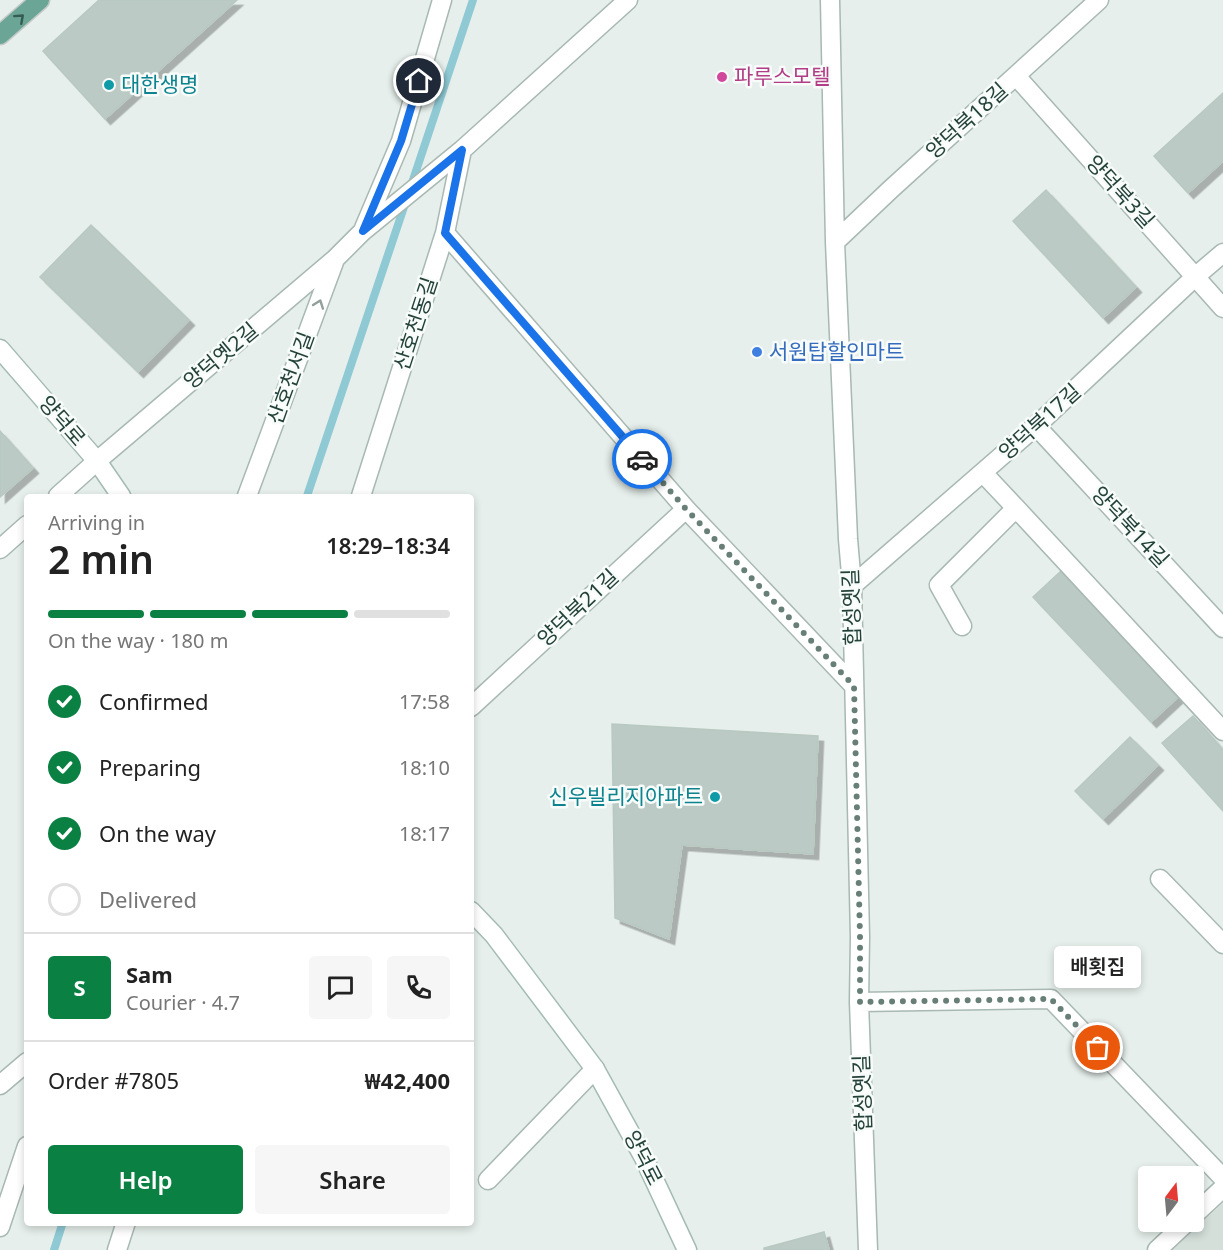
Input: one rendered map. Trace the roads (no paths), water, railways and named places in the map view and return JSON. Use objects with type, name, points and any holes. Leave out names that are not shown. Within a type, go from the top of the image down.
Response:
[{"type":"main road","points":[[0,35],[40,0]]},
{"type":"street","points":[[363,231],[401,141],[442,0]]},
{"type":"street","points":[[457,154],[628,0]]},
{"type":"street","name":"합성옛길","points":[[830,0],[835,242],[852,586],[860,1002],[868,1250]]},
{"type":"street","name":"양덕북18길","points":[[835,242],[1099,0]]},
{"type":"street","name":"양덕북3길","points":[[1016,76],[1223,308]]},
{"type":"street","name":"양덕옛2길","points":[[60,494],[335,259],[363,231],[457,154]]},
{"type":"street","name":"산호천동길","points":[[362,494],[445,233],[457,154]]},
{"type":"street","points":[[445,233],[686,509],[854,686]]},
{"type":"street","name":"양덕북17길","points":[[852,586],[1036,426],[1223,253]]},
{"type":"street","name":"산호천서길","points":[[248,494],[335,259]]},
{"type":"street","name":"양덕로","points":[[0,349],[97,461],[120,494]]},
{"type":"street","name":"양덕북14길","points":[[1036,426],[1217,608],[1223,628]]},
{"type":"street","points":[[982,473],[1223,730]]},
{"type":"street","points":[[962,626],[939,585],[1016,508]]},
{"type":"street","name":"양덕북21길","points":[[474,704],[686,509]]},
{"type":"street","points":[[0,549],[24,528]]},
{"type":"street","points":[[1160,879],[1223,944]]},
{"type":"street","name":"양덕로","points":[[474,914],[494,935],[595,1069],[644,1158],[687,1250]]},
{"type":"street","points":[[860,1002],[1051,999],[1223,1178]]},
{"type":"street","points":[[0,1085],[24,1065]]},
{"type":"street","points":[[488,1180],[595,1069]]},
{"type":"street","points":[[0,1227],[24,1155]]},
{"type":"street","points":[[1204,1206],[1223,1188]]},
{"type":"street","points":[[117,1250],[125,1226]]},
{"type":"street","points":[[1157,1250],[1176,1232]]},
{"type":"waterway","points":[[411,186],[473,0]]},
{"type":"waterway","points":[[308,494],[406,201]]},
{"type":"waterway","points":[[54,1250],[62,1226]]},
{"type":"place","name":"파루스모텔","points":[[722,77]]},
{"type":"place","name":"대한생명","points":[[109,85]]},
{"type":"place","name":"서원탑할인마트","points":[[757,352]]},
{"type":"place","name":"신우빌리지아파트","points":[[715,797]]},
{"type":"place","name":"배횟집","points":[[1098,1048]]}]
